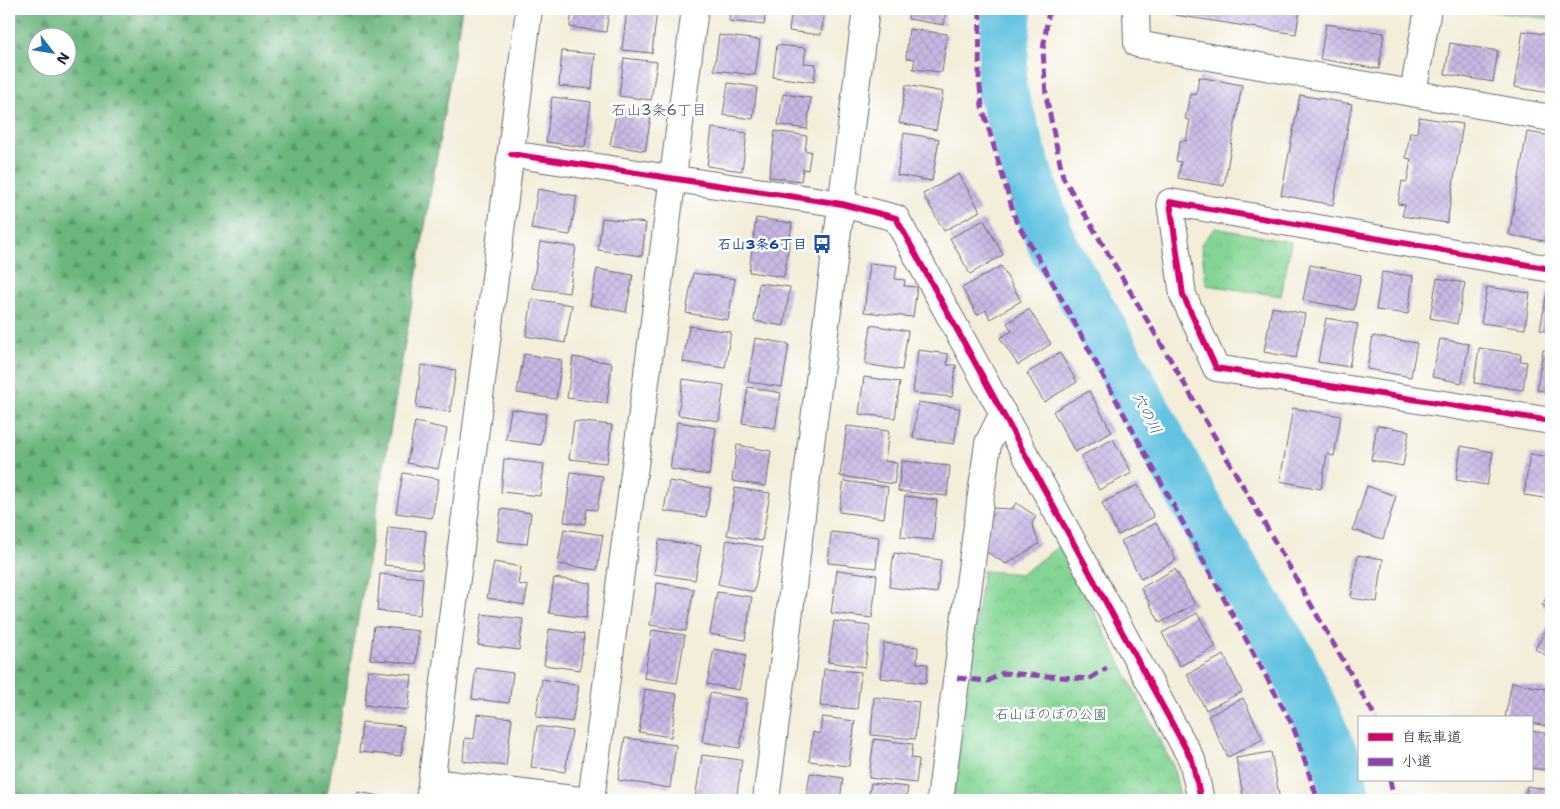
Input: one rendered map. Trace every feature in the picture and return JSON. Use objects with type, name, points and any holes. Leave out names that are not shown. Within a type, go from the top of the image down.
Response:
[{"type":"street","points":[[530,9],[431,791],[581,800]]},
{"type":"street","points":[[591,800],[695,9]]},
{"type":"street","points":[[766,800],[866,9]]},
{"type":"street","points":[[1136,9],[1136,44],[1551,118]]},
{"type":"street","points":[[1413,93],[1428,9]]},
{"type":"street","points":[[511,154],[842,204],[896,218],[1192,760],[1201,800]]},
{"type":"street","points":[[1551,269],[1170,202],[1183,295],[1216,368],[1551,421]]},
{"type":"street","points":[[940,800],[988,443],[1003,413]]},
{"type":"green space","points":[[9,9],[462,9],[326,800],[9,800]]},
{"type":"green space","points":[[1470,9],[1551,9],[1551,19]]},
{"type":"green space","points":[[1215,228],[1291,242],[1281,296],[1206,285],[1201,244]]},
{"type":"green space","name":"石山ほのぼの公園","points":[[1060,545],[1173,766],[1181,800],[953,800],[983,571],[1022,574]]},
{"type":"building","points":[[572,9],[609,9],[606,32],[570,27]]},
{"type":"building","points":[[627,9],[657,10],[652,53],[622,50]]},
{"type":"building","points":[[730,9],[766,9],[764,25],[729,21]]},
{"type":"building","points":[[792,9],[825,9],[821,35],[789,31]]},
{"type":"building","points":[[910,9],[946,9],[944,25],[908,19]]},
{"type":"building","points":[[1175,9],[1300,9],[1296,34],[1175,15]]},
{"type":"building","points":[[1326,24],[1384,33],[1379,69],[1320,59]]},
{"type":"building","points":[[909,29],[947,34],[942,72],[913,69],[915,59],[906,58]]},
{"type":"building","points":[[1523,31],[1551,35],[1551,79],[1549,93],[1514,87]]},
{"type":"building","points":[[719,35],[760,40],[755,75],[714,70]]},
{"type":"building","points":[[1450,43],[1498,51],[1493,82],[1445,74]]},
{"type":"building","points":[[777,45],[806,48],[804,63],[816,64],[814,82],[773,77]]},
{"type":"building","points":[[562,51],[595,54],[592,89],[559,86]]},
{"type":"building","points":[[624,58],[657,62],[651,100],[619,96]]},
{"type":"building","points":[[1199,77],[1242,85],[1224,186],[1178,178],[1181,162],[1176,161],[1180,141],[1186,141],[1190,120],[1185,119],[1190,94],[1196,95]]},
{"type":"building","points":[[728,83],[757,87],[753,119],[723,115]]},
{"type":"building","points":[[906,85],[943,92],[936,130],[899,123]]},
{"type":"building","points":[[783,94],[811,98],[807,129],[778,125]]},
{"type":"building","points":[[1300,95],[1352,104],[1333,205],[1281,195]]},
{"type":"building","points":[[552,97],[591,102],[585,147],[546,142]]},
{"type":"building","points":[[618,105],[652,111],[645,151],[610,145]]},
{"type":"building","points":[[1419,117],[1463,124],[1447,223],[1402,216],[1405,205],[1398,204],[1402,181],[1407,182],[1411,159],[1406,158],[1410,132],[1417,133]]},
{"type":"building","points":[[712,128],[747,133],[742,171],[707,166]]},
{"type":"building","points":[[775,131],[807,136],[805,151],[811,151],[808,170],[803,169],[801,181],[769,177]]},
{"type":"building","points":[[1527,132],[1551,136],[1551,242],[1509,235]]},
{"type":"building","points":[[904,133],[939,139],[932,181],[897,175]]},
{"type":"building","points":[[959,174],[980,211],[944,231],[923,194]]},
{"type":"building","points":[[538,189],[577,196],[570,235],[531,229]]},
{"type":"building","points":[[602,218],[646,223],[642,256],[598,250]]},
{"type":"building","points":[[756,218],[792,223],[784,277],[749,272]]},
{"type":"building","points":[[984,220],[1003,255],[970,274],[950,238]]},
{"type":"building","points":[[540,242],[576,247],[569,293],[532,288]]},
{"type":"building","points":[[870,263],[897,266],[895,279],[905,280],[904,286],[917,287],[913,317],[864,312]]},
{"type":"building","points":[[1310,265],[1361,275],[1354,310],[1303,300]]},
{"type":"building","points":[[1001,266],[1021,301],[990,319],[986,310],[977,315],[962,288]]},
{"type":"building","points":[[597,269],[633,275],[626,312],[590,305]]},
{"type":"building","points":[[1382,272],[1413,276],[1408,314],[1376,310]]},
{"type":"building","points":[[693,273],[735,279],[728,320],[686,313]]},
{"type":"building","points":[[1437,278],[1465,283],[1457,324],[1430,318]]},
{"type":"building","points":[[759,283],[790,287],[784,326],[754,321]]},
{"type":"building","points":[[1487,287],[1530,293],[1525,329],[1481,323]]},
{"type":"building","points":[[1547,292],[1551,293],[1551,332],[1540,330]]},
{"type":"building","points":[[532,299],[572,305],[565,343],[526,336]]},
{"type":"building","points":[[1272,307],[1305,314],[1296,358],[1264,352]]},
{"type":"building","points":[[1029,309],[1051,344],[1018,365],[1000,338],[1012,331],[1007,323]]},
{"type":"building","points":[[1326,318],[1358,324],[1349,367],[1318,362]]},
{"type":"building","points":[[871,325],[908,331],[902,370],[865,364]]},
{"type":"building","points":[[689,326],[731,332],[725,368],[683,362]]},
{"type":"building","points":[[1373,336],[1417,343],[1411,377],[1367,369]]},
{"type":"building","points":[[755,338],[789,344],[782,387],[748,382]]},
{"type":"building","points":[[1440,339],[1469,344],[1462,383],[1432,377]]},
{"type":"building","points":[[1479,348],[1521,354],[1520,361],[1527,362],[1523,390],[1474,383]]},
{"type":"building","points":[[918,350],[948,354],[947,365],[956,365],[952,397],[913,393]]},
{"type":"building","points":[[1543,350],[1551,351],[1551,392],[1537,390]]},
{"type":"building","points":[[1060,353],[1077,382],[1044,402],[1027,373]]},
{"type":"building","points":[[524,354],[562,360],[556,399],[517,393]]},
{"type":"building","points":[[573,357],[612,363],[607,403],[567,398]]},
{"type":"building","points":[[421,365],[456,370],[450,412],[416,407]]},
{"type":"building","points":[[864,377],[900,382],[895,418],[859,414]]},
{"type":"building","points":[[683,379],[724,385],[719,421],[678,415]]},
{"type":"building","points":[[748,387],[781,393],[775,428],[742,423]]},
{"type":"building","points":[[1089,391],[1112,432],[1075,452],[1053,411]]},
{"type":"building","points":[[918,402],[960,408],[954,444],[913,438]]},
{"type":"building","points":[[1293,408],[1341,416],[1334,456],[1327,454],[1321,489],[1280,481]]},
{"type":"building","points":[[511,409],[546,414],[541,445],[506,440]]},
{"type":"building","points":[[574,421],[612,425],[607,463],[569,459]]},
{"type":"building","points":[[415,422],[447,429],[438,469],[407,463]]},
{"type":"building","points":[[677,422],[716,428],[709,475],[670,469]]},
{"type":"building","points":[[1377,425],[1409,431],[1403,466],[1371,460]]},
{"type":"building","points":[[847,426],[889,431],[885,461],[897,463],[894,484],[840,476]]},
{"type":"building","points":[[1113,439],[1132,473],[1099,490],[1081,456]]},
{"type":"building","points":[[737,445],[771,451],[766,486],[732,481]]},
{"type":"building","points":[[1461,446],[1493,452],[1487,485],[1456,480]]},
{"type":"building","points":[[1530,454],[1551,457],[1551,499],[1524,495]]},
{"type":"building","points":[[504,459],[544,464],[540,496],[501,492]]},
{"type":"building","points":[[902,461],[950,466],[947,496],[898,491]]},
{"type":"building","points":[[571,472],[603,476],[597,510],[587,509],[585,524],[564,522]]},
{"type":"building","points":[[403,473],[439,479],[432,518],[396,513]]},
{"type":"building","points":[[669,481],[711,488],[706,517],[664,511]]},
{"type":"building","points":[[844,481],[888,487],[884,518],[839,512]]},
{"type":"building","points":[[1138,485],[1154,517],[1118,535],[1102,503]]},
{"type":"building","points":[[1367,486],[1396,496],[1383,539],[1353,530]]},
{"type":"building","points":[[735,488],[770,493],[762,541],[727,535]]},
{"type":"building","points":[[905,496],[937,500],[933,540],[901,537]]},
{"type":"building","points":[[1016,503],[1036,516],[1032,524],[1039,544],[1006,564],[985,551],[992,508],[1012,509]]},
{"type":"building","points":[[501,509],[531,513],[527,544],[497,541]]},
{"type":"building","points":[[1156,523],[1176,560],[1141,579],[1121,541]]},
{"type":"building","points":[[388,527],[426,531],[422,569],[384,565]]},
{"type":"building","points":[[564,529],[603,535],[597,570],[558,564]]},
{"type":"building","points":[[831,532],[879,537],[876,568],[828,563]]},
{"type":"building","points":[[659,540],[701,546],[695,580],[654,574]]},
{"type":"building","points":[[727,540],[763,547],[754,592],[718,584]]},
{"type":"building","points":[[894,553],[941,560],[937,593],[889,587]]},
{"type":"building","points":[[1358,555],[1383,559],[1377,602],[1351,598]]},
{"type":"building","points":[[494,562],[521,567],[518,584],[528,586],[524,605],[487,598]]},
{"type":"building","points":[[1175,569],[1195,604],[1160,623],[1141,588]]},
{"type":"building","points":[[837,570],[877,575],[872,618],[831,613]]},
{"type":"building","points":[[380,574],[423,578],[420,615],[377,611]]},
{"type":"building","points":[[554,578],[591,583],[586,618],[549,613]]},
{"type":"building","points":[[657,583],[694,589],[686,631],[650,625]]},
{"type":"building","points":[[1551,589],[1551,610],[1542,605]]},
{"type":"building","points":[[717,592],[752,597],[745,640],[710,634]]},
{"type":"building","points":[[1197,613],[1216,647],[1180,666],[1162,633]]},
{"type":"building","points":[[482,614],[523,619],[519,650],[478,645]]},
{"type":"building","points":[[834,621],[870,626],[865,667],[828,662]]},
{"type":"building","points":[[1551,621],[1551,658],[1535,649]]},
{"type":"building","points":[[374,626],[419,631],[416,664],[370,659]]},
{"type":"building","points":[[549,629],[584,634],[580,670],[544,665]]},
{"type":"building","points":[[652,630],[685,635],[677,683],[644,678]]},
{"type":"building","points":[[884,643],[918,647],[917,663],[928,664],[926,683],[880,678]]},
{"type":"building","points":[[714,649],[746,655],[739,690],[707,684]]},
{"type":"building","points":[[1224,655],[1242,692],[1206,710],[1187,674]]},
{"type":"building","points":[[476,668],[513,673],[509,703],[472,699]]},
{"type":"building","points":[[824,669],[861,672],[857,709],[820,706]]},
{"type":"building","points":[[368,670],[412,675],[408,710],[365,705]]},
{"type":"building","points":[[542,679],[579,686],[572,722],[536,717]]},
{"type":"building","points":[[1512,682],[1551,690],[1551,727],[1532,723],[1532,716],[1505,716]]},
{"type":"building","points":[[645,689],[677,694],[671,737],[639,732]]},
{"type":"building","points":[[710,693],[747,699],[740,748],[702,742]]},
{"type":"building","points":[[874,697],[919,702],[915,739],[871,735]]},
{"type":"building","points":[[1243,698],[1263,739],[1228,757],[1208,716]]},
{"type":"building","points":[[477,714],[512,718],[506,766],[463,761],[465,738],[474,739]]},
{"type":"building","points":[[822,717],[855,721],[849,766],[809,761],[813,732],[820,734]]},
{"type":"building","points":[[362,722],[404,726],[401,756],[359,752]]},
{"type":"building","points":[[537,726],[572,731],[565,772],[531,767]]},
{"type":"building","points":[[1532,731],[1551,734],[1551,771],[1532,768]]},
{"type":"building","points":[[625,738],[676,745],[670,788],[618,780]]},
{"type":"building","points":[[874,739],[913,744],[911,758],[919,759],[916,783],[869,778]]},
{"type":"building","points":[[1271,752],[1280,800],[1244,800],[1236,758]]},
{"type":"building","points":[[702,755],[742,760],[736,800],[695,799]]},
{"type":"building","points":[[810,773],[843,778],[840,800],[806,800]]},
{"type":"building","points":[[871,783],[908,787],[906,800],[868,800]]},
{"type":"building","points":[[1527,786],[1551,790],[1551,800],[1525,800]]},
{"type":"building","points":[[358,792],[396,799],[396,800],[357,800]]},
{"type":"waterway","name":"穴の川","points":[[1007,9],[1001,87],[1030,181],[1053,246],[1098,322],[1211,532],[1290,658],[1340,770],[1346,800]]},
{"type":"marked path","points":[[980,9],[979,77],[982,106],[1016,221],[1049,276],[1293,726],[1318,800]]},
{"type":"marked path","points":[[1049,9],[1043,50],[1046,96],[1063,177],[1177,371],[1375,716]]},
{"type":"marked path","points":[[957,678],[988,681],[1003,673],[1089,679],[1107,668]]},
{"type":"marked path","points":[[1390,782],[1394,800]]},
{"type":"cycle path","points":[[511,154],[842,204],[896,218],[1192,760],[1201,800]]},
{"type":"cycle path","points":[[1551,269],[1170,202],[1183,295],[1216,368],[1551,421]]},
{"type":"place","name":"石山3条6丁目","points":[[822,244]]},
{"type":"district","name":"石山3条6丁目","points":[[659,110]]}]
